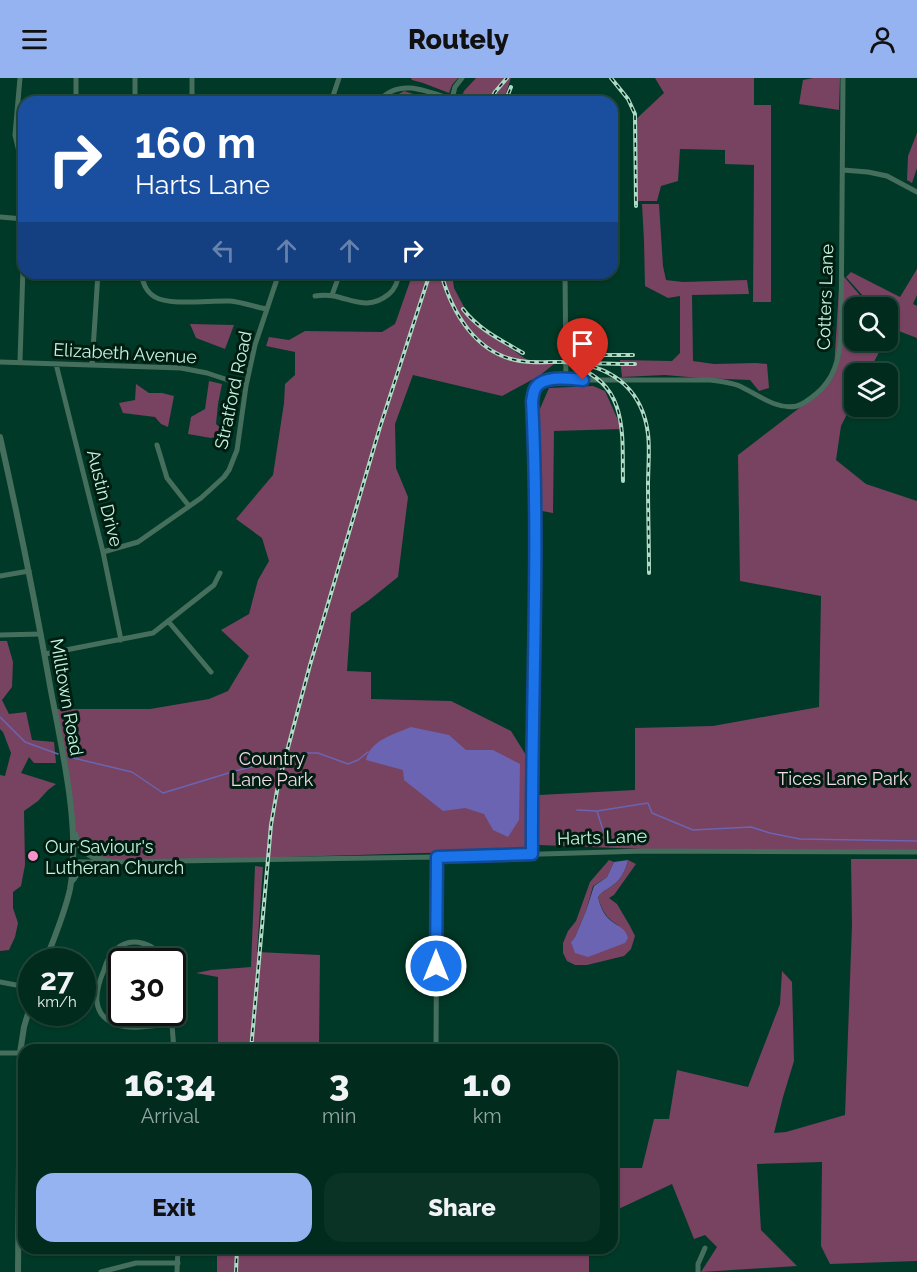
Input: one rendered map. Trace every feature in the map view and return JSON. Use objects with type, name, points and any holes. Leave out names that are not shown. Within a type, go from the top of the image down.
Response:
[{"type":"street","points":[[18,96],[20,78]]},
{"type":"street","points":[[76,78],[76,96]]},
{"type":"street","points":[[135,78],[135,96]]},
{"type":"street","points":[[192,78],[192,96]]},
{"type":"street","points":[[333,96],[339,78]]},
{"type":"street","points":[[452,96],[455,87],[462,78]]},
{"type":"street","name":"Cotters Lane","points":[[532,854],[531,784],[536,586],[532,401],[536,386],[549,380],[566,379],[724,381],[774,404],[786,407],[804,403],[821,390],[834,372],[842,337],[843,78]]},
{"type":"street","points":[[382,96],[391,88],[405,85],[415,86],[439,96]]},
{"type":"street","points":[[18,101],[15,135],[18,148]]},
{"type":"street","points":[[843,170],[887,176],[917,192]]},
{"type":"street","points":[[0,218],[18,219]]},
{"type":"street","points":[[20,362],[23,279]]},
{"type":"street","points":[[92,365],[98,279]]},
{"type":"street","points":[[142,279],[147,290],[155,297],[166,300],[232,302],[267,309]]},
{"type":"street","name":"Stratford Road","points":[[103,552],[138,542],[201,498],[224,477],[237,450],[246,386],[255,345],[277,279]]},
{"type":"street","points":[[332,295],[338,279]]},
{"type":"street","points":[[315,296],[332,295],[351,301],[374,303],[393,291],[399,279]]},
{"type":"street","points":[[565,279],[566,379]]},
{"type":"street","name":"Elizabeth Avenue","points":[[0,362],[181,368],[207,373],[246,386]]},
{"type":"street","name":"Austin Drive","points":[[56,364],[103,552],[121,640]]},
{"type":"street","name":"Milltown Road","points":[[0,437],[45,654],[73,826],[70,889],[50,948]]},
{"type":"street","points":[[157,445],[167,478],[189,506]]},
{"type":"street","points":[[0,576],[29,571]]},
{"type":"street","points":[[45,654],[153,633],[214,585],[220,573]]},
{"type":"street","points":[[168,621],[211,672]]},
{"type":"street","points":[[0,635],[41,634]]},
{"type":"street","points":[[73,826],[77,841],[84,852],[112,862]]},
{"type":"street","name":"Harts Lane","points":[[73,862],[697,851],[917,852]]},
{"type":"street","points":[[436,1044],[437,857]]},
{"type":"street","points":[[70,889],[76,874],[96,862]]},
{"type":"street","points":[[118,948],[135,942],[149,944],[154,948]]},
{"type":"street","points":[[108,959],[98,985],[96,999],[108,1020]]},
{"type":"street","points":[[0,982],[18,985]]},
{"type":"street","points":[[23,1044],[24,1026]]},
{"type":"street","points":[[122,1026],[142,1026]]},
{"type":"street","points":[[172,1026],[174,1044]]},
{"type":"street","points":[[0,1053],[18,1053]]},
{"type":"street","points":[[698,1272],[698,1264],[705,1248]]},
{"type":"street","points":[[18,1254],[18,1272]]},
{"type":"street","points":[[177,1272],[178,1254]]},
{"type":"street","points":[[101,1272],[136,1263],[178,1263]]},
{"type":"green space","points":[[411,78],[458,78],[449,93]]},
{"type":"green space","points":[[476,78],[511,78],[505,96],[462,96]]},
{"type":"green space","points":[[655,78],[754,78],[754,105],[771,105],[771,302],[753,302],[754,165],[725,164],[725,150],[680,149],[678,181],[661,186],[657,201],[635,201],[633,122],[664,93]]},
{"type":"green space","points":[[840,78],[839,110],[799,104],[803,80]]},
{"type":"green space","points":[[404,91],[419,96],[395,96]]},
{"type":"green space","points":[[917,133],[917,168],[912,183],[907,180],[908,156]]},
{"type":"green space","points":[[642,204],[659,204],[666,280],[683,282],[747,280],[749,294],[692,295],[693,361],[714,364],[767,364],[769,388],[759,391],[750,380],[665,375],[622,377],[620,360],[672,361],[680,353],[680,296],[668,298],[645,286]]},
{"type":"green space","points":[[917,269],[917,295],[913,304],[917,306],[917,338],[898,331],[898,297],[864,297],[846,277],[851,272],[900,297]]},
{"type":"green space","name":"Tices Lane Park","points":[[840,272],[861,297],[844,297],[844,351],[880,351],[873,363],[844,363],[846,417],[841,426],[836,460],[866,484],[917,501],[917,852],[747,853],[539,845],[539,795],[635,790],[635,728],[713,726],[819,707],[821,596],[740,581],[738,455],[811,399],[834,369]]},
{"type":"green space","name":"Country Lane Park","points":[[411,279],[453,279],[454,288],[472,322],[533,364],[554,364],[539,376],[502,396],[413,375],[395,424],[396,468],[408,497],[398,577],[351,613],[347,671],[371,672],[371,699],[451,701],[511,731],[529,760],[526,792],[526,850],[112,862],[95,858],[77,841],[55,709],[150,709],[209,699],[228,691],[249,656],[221,630],[249,614],[258,580],[269,561],[262,538],[236,519],[273,475],[285,384],[295,375],[295,352],[266,346],[269,337],[289,340],[305,331],[382,332],[395,324]]},
{"type":"green space","points":[[190,324],[234,325],[225,349],[196,338]]},
{"type":"green space","points":[[209,381],[222,384],[216,424],[225,434],[211,438],[188,434],[191,417],[205,409]]},
{"type":"green space","points":[[136,384],[149,393],[174,396],[168,427],[161,424],[155,417],[123,413],[119,403],[135,400]]},
{"type":"green space","points":[[593,386],[605,391],[622,429],[554,431],[553,513],[542,511],[535,420],[549,388]]},
{"type":"green space","points":[[0,641],[7,641],[13,662],[12,687],[2,700],[9,714],[26,712],[32,740],[54,742],[56,763],[34,763],[29,757],[21,773],[56,784],[24,811],[25,865],[21,886],[13,892],[13,908],[18,923],[9,950],[0,951],[0,775],[5,776],[11,753],[0,729]]},
{"type":"green space","points":[[851,859],[917,859],[917,1261],[830,1264],[821,1246],[822,1162],[757,1164],[761,1230],[797,1266],[701,1272],[717,1247],[705,1235],[694,1239],[672,1184],[618,1209],[618,1168],[642,1168],[654,1119],[669,1119],[677,1070],[748,1087],[780,1004],[782,971],[792,982],[794,1061],[774,1133],[786,1132],[845,1115],[852,925]]},
{"type":"green space","points":[[609,860],[614,862],[607,877],[593,886],[586,911],[571,942],[619,926],[605,914],[598,897],[618,880],[628,860],[636,864],[614,895],[609,898],[617,904],[635,936],[631,949],[624,956],[587,965],[575,965],[567,961],[563,953],[563,943],[568,931],[576,921],[590,882]]},
{"type":"green space","points":[[255,866],[263,867],[257,952],[320,955],[319,1044],[218,1044],[218,977],[196,973],[251,967]]},
{"type":"green space","points":[[217,1254],[589,1254],[589,1272],[217,1272]]},
{"type":"shaded area","points":[[411,727],[449,735],[466,750],[493,750],[520,764],[519,820],[508,837],[493,830],[484,814],[465,808],[443,811],[404,780],[403,770],[366,760],[372,747],[391,735]]},
{"type":"shaded area","points":[[628,860],[618,880],[598,897],[605,915],[623,929],[628,938],[625,943],[588,957],[575,953],[571,942],[586,911],[594,886],[607,877],[614,862]]},
{"type":"waterway","points":[[0,717],[25,742],[58,754]]},
{"type":"waterway","points":[[303,753],[318,753],[348,764],[368,752]]},
{"type":"waterway","points":[[69,757],[132,772],[163,793],[272,762]]},
{"type":"waterway","points":[[611,846],[597,811],[648,803],[652,813],[693,830],[751,827],[800,839],[917,841]]},
{"type":"waterway","points":[[577,810],[597,811]]},
{"type":"railway","points":[[493,96],[507,78]]},
{"type":"railway","points":[[611,78],[628,99],[635,114],[636,206]]},
{"type":"railway","points":[[507,96],[511,87]]},
{"type":"railway","points":[[252,1044],[271,825],[278,785],[310,665],[380,427],[428,279]]},
{"type":"railway","points":[[443,279],[452,303],[468,329],[479,341],[504,357],[530,362],[635,364]]},
{"type":"railway","points":[[463,309],[483,328],[523,353]]},
{"type":"railway","points":[[603,355],[633,355]]},
{"type":"railway","points":[[575,363],[603,370],[625,385],[633,394],[645,419],[649,446],[649,573]]},
{"type":"railway","points":[[575,367],[593,375],[614,399],[622,430],[623,481]]},
{"type":"railway","points":[[236,1272],[237,1254]]},
{"type":"place","name":"Our Saviour's Lutheran Church","points":[[33,856]]},
{"type":"route","points":[[436,966],[437,857],[532,854],[531,784],[536,586],[532,401],[536,386],[542,382],[566,379],[583,380]]}]
